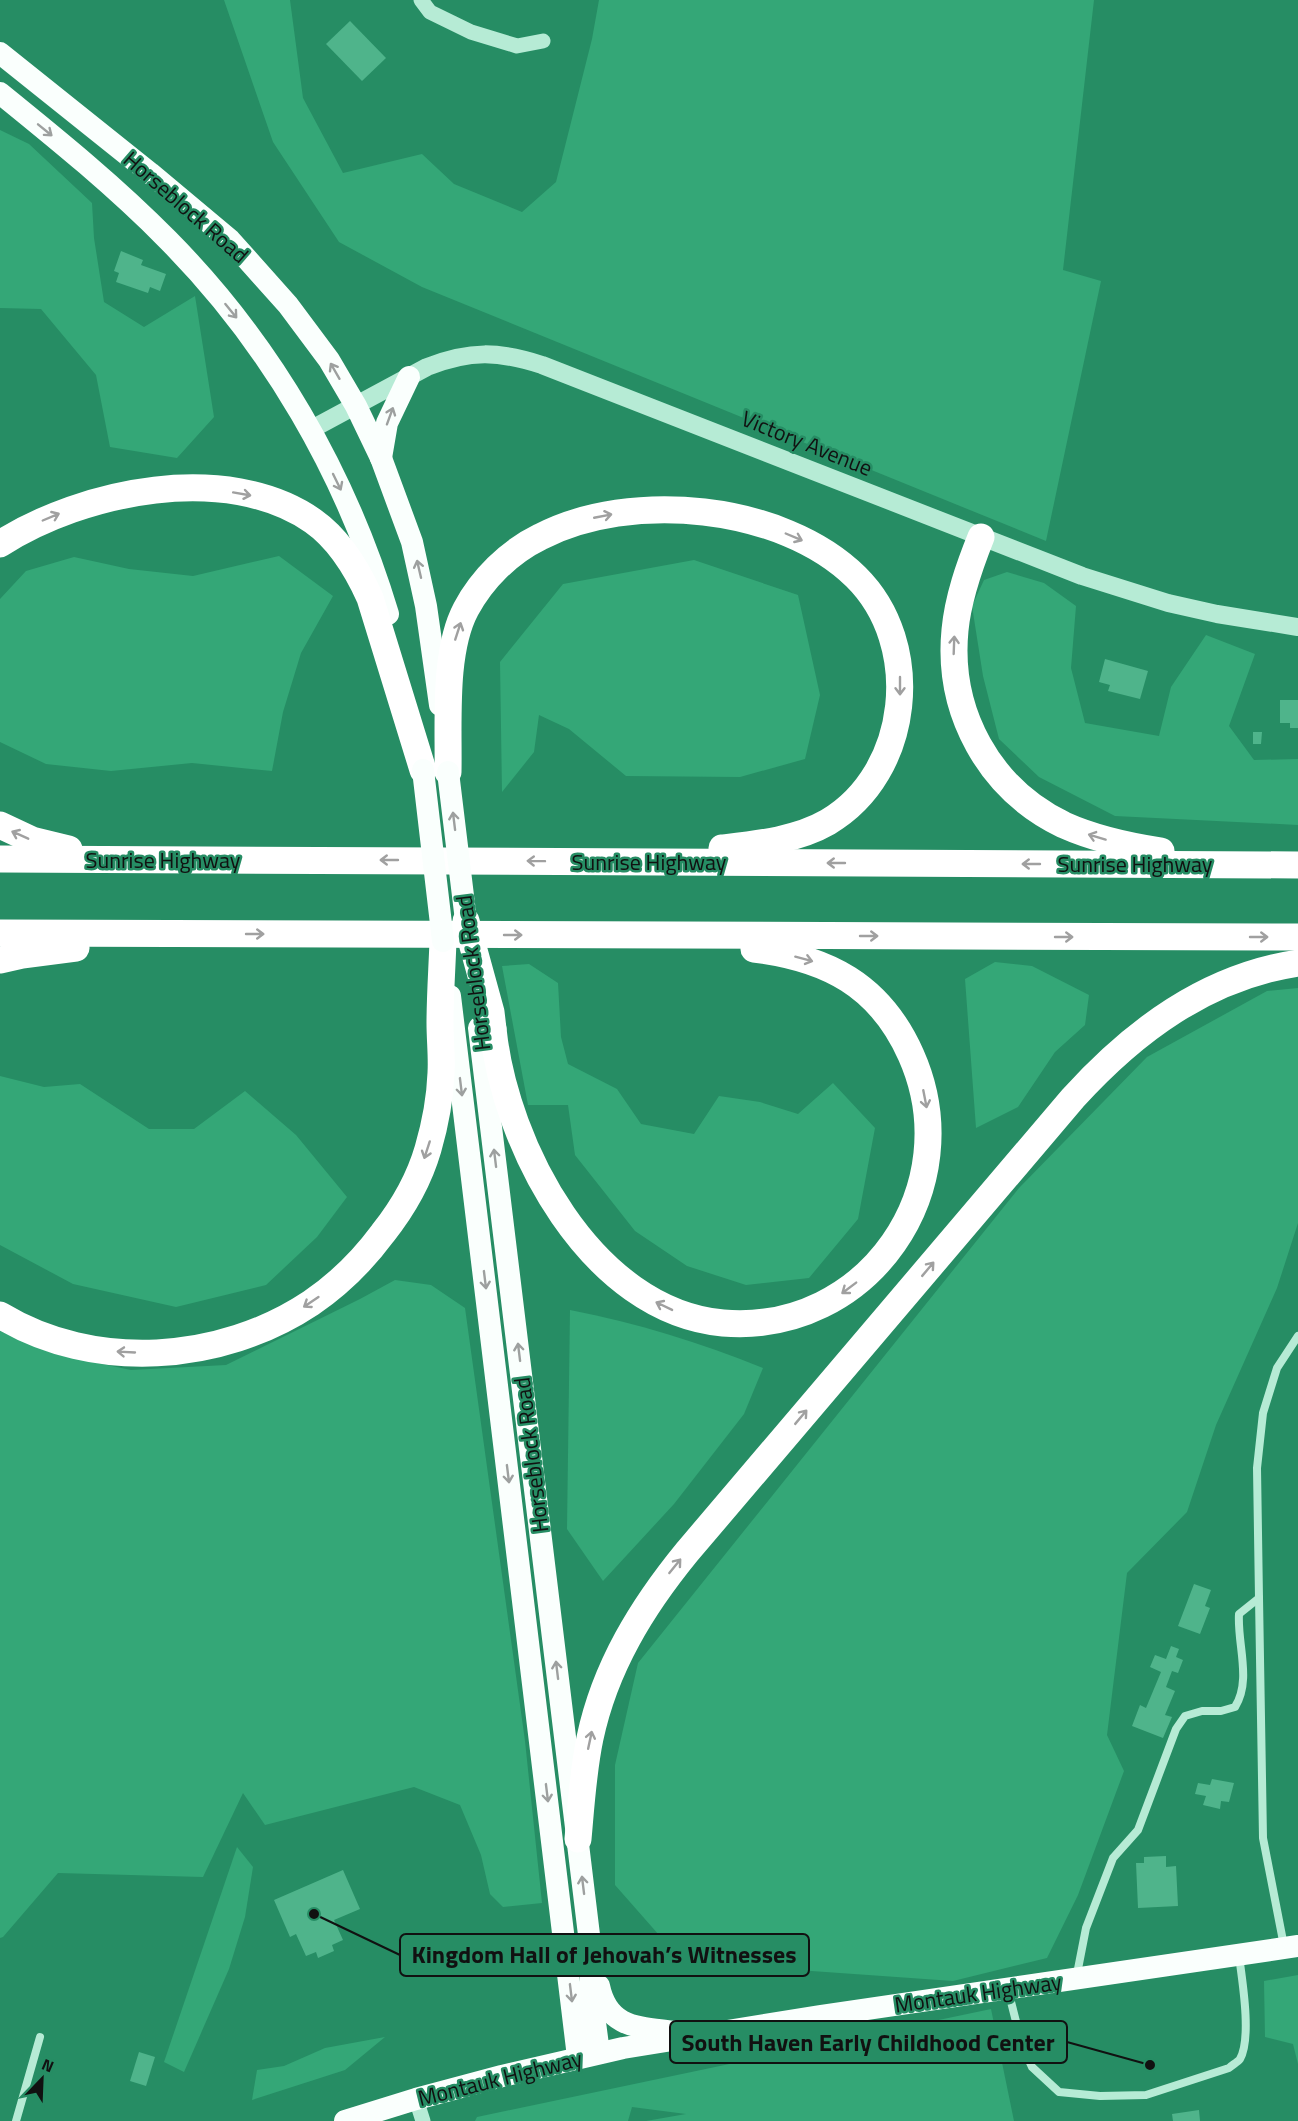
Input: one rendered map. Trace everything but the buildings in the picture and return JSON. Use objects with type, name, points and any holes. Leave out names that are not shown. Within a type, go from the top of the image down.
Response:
[{"type":"highway","points":[[0,544],[56,514],[107,497],[138,492],[192,489],[242,493],[298,512],[328,534],[353,565],[363,582],[435,771]]},
{"type":"highway","points":[[435,771],[454,641],[465,611],[484,582],[510,556],[542,536],[581,521],[628,512],[678,510],[704,512],[756,523],[803,541],[840,563],[857,578],[882,612],[891,631],[900,670],[895,728],[882,763],[863,791],[826,823],[788,837],[731,847],[596,861]]},
{"type":"highway","points":[[981,537],[969,567],[958,610],[954,665],[967,721],[984,757],[997,774],[1038,810],[1086,834],[1131,846],[1257,865]]},
{"type":"highway","points":[[0,825],[32,840],[117,860]]},
{"type":"highway","name":"Sunrise Highway","points":[[0,860],[1298,865]]},
{"type":"highway","points":[[466,921],[491,1012],[486,1028],[520,1134],[547,1190],[561,1212],[598,1257],[637,1291],[679,1313],[723,1323],[771,1321],[817,1307],[839,1295],[874,1267],[895,1242],[916,1204],[927,1160],[928,1114],[924,1092],[918,1070],[897,1030],[868,995],[851,980],[812,960],[766,951],[622,936]]},
{"type":"highway","points":[[0,933],[1298,937]]},
{"type":"highway","points":[[0,960],[50,951],[196,934]]},
{"type":"highway","points":[[0,1316],[57,1341],[87,1348],[144,1353],[202,1347],[227,1341],[285,1318],[334,1286],[374,1245],[406,1199],[428,1151],[439,1098],[447,1030],[443,941]]},
{"type":"highway","points":[[578,1839],[588,1748],[605,1688],[622,1647],[636,1622],[680,1560],[1073,1098],[1111,1059],[1156,1021],[1208,991],[1261,971],[1298,963]]},
{"type":"main road","name":"Horseblock Road","points":[[0,53],[230,240],[288,305],[329,360],[356,406],[381,458],[412,542],[420,574],[436,672],[435,771],[443,941]]},
{"type":"main road","name":"Horseblock Road","points":[[0,93],[90,166],[139,211],[199,273],[261,351],[310,430],[362,536],[382,594],[435,771],[466,921]]},
{"type":"main road","points":[[381,458],[387,423],[408,377]]},
{"type":"main road","name":"Horseblock Road","points":[[486,1028],[590,1943],[589,2055]]},
{"type":"main road","name":"Horseblock Road","points":[[447,1030],[589,2055]]},
{"type":"main road","points":[[590,1943],[601,1994],[610,2012],[618,2019],[640,2027],[697,2035]]},
{"type":"main road","name":"Montauk Highway","points":[[345,2121],[416,2099],[589,2055],[697,2035],[1291,1947]]},
{"type":"street","points":[[421,0],[430,12],[471,32],[517,46],[543,41]]},
{"type":"street","name":"Victory Avenue","points":[[310,430],[436,363],[463,355],[495,353],[519,357],[542,364],[1082,576],[1167,603],[1217,614],[1298,627]]},
{"type":"street","points":[[416,2099],[423,2121]]},
{"type":"lane","points":[[1291,1947],[1263,1838],[1257,1468],[1263,1413],[1277,1368],[1298,1336]]},
{"type":"lane","points":[[1076,1979],[1086,1928],[1113,1858],[1138,1830],[1176,1729],[1185,1716],[1202,1711],[1221,1711],[1235,1707],[1240,1699],[1243,1670],[1242,1643],[1238,1631],[1239,1614],[1259,1598]]},
{"type":"lane","points":[[1007,1988],[1022,2045],[1032,2067],[1059,2092],[1100,2096],[1146,2095],[1229,2068],[1240,2059],[1245,2038],[1245,1994],[1239,1955]]},
{"type":"lane","points":[[16,2121],[40,2037]]},
{"type":"green space","points":[[224,0],[290,0],[303,98],[343,173],[422,154],[454,184],[522,212],[556,182],[592,39],[599,0],[1094,0],[1063,270],[1101,281],[1046,541],[422,287],[339,242],[273,142]]},
{"type":"green space","points":[[0,130],[29,144],[92,203],[94,238],[104,302],[144,327],[195,296],[214,417],[177,458],[110,447],[96,375],[41,309],[0,308]]},
{"type":"green space","points":[[279,556],[333,596],[301,653],[283,712],[272,771],[192,763],[111,771],[46,764],[0,742],[0,599],[26,571],[74,557],[129,569],[193,576]]},
{"type":"green space","points":[[694,560],[798,595],[820,695],[805,759],[740,777],[626,776],[569,729],[539,715],[534,752],[502,792],[500,662],[563,584]]},
{"type":"green space","points":[[1007,572],[1044,583],[1076,606],[1071,668],[1085,723],[1159,736],[1171,687],[1206,635],[1255,654],[1229,726],[1254,760],[1298,759],[1298,825],[1115,816],[1039,777],[999,739],[983,676],[972,606],[984,580]]},
{"type":"green space","points":[[995,962],[1032,966],[1089,995],[1085,1025],[1055,1052],[1018,1107],[976,1128],[965,979]]},
{"type":"green space","points":[[529,964],[558,983],[561,1037],[568,1064],[617,1089],[641,1124],[694,1134],[719,1096],[760,1102],[798,1114],[833,1083],[875,1128],[858,1219],[809,1278],[746,1285],[687,1266],[635,1231],[575,1155],[568,1105],[528,1105],[502,966]]},
{"type":"green space","points":[[1298,988],[1298,1223],[1277,1288],[1216,1425],[1187,1512],[1127,1573],[1107,1735],[1124,1771],[1078,1895],[1047,1958],[953,1981],[726,1965],[659,1935],[615,1885],[615,1765],[638,1663],[1019,1188],[1147,1057],[1267,991]]},
{"type":"green space","points":[[0,1076],[44,1087],[80,1084],[149,1129],[194,1129],[245,1091],[296,1135],[347,1197],[317,1237],[266,1285],[176,1307],[73,1284],[0,1245]]},
{"type":"green space","points":[[395,1280],[431,1285],[465,1308],[525,1741],[542,1903],[503,1907],[490,1894],[481,1855],[460,1805],[414,1787],[265,1825],[243,1793],[203,1877],[58,1873],[0,1938],[0,1331],[54,1354],[131,1370],[226,1365]]},
{"type":"green space","points":[[570,1310],[668,1334],[763,1368],[744,1414],[674,1504],[603,1581],[567,1529]]},
{"type":"green space","points":[[237,1847],[253,1867],[245,1917],[229,1969],[184,2072],[164,2062]]},
{"type":"green space","points":[[1298,1975],[1298,2064],[1293,2044],[1265,2037],[1264,1981]]},
{"type":"green space","points":[[991,2009],[1014,2121],[646,2121],[686,2114],[632,2107],[628,2121],[475,2121],[477,2117]]},
{"type":"green space","points":[[385,2037],[345,2070],[252,2100],[257,2070],[284,2066],[325,2048]]},
{"type":"place","name":"Kingdom Hall of Jehovah’s Witnesses","points":[[314,1914]]},
{"type":"place","name":"South Haven Early Childhood Center","points":[[1150,2065]]}]
